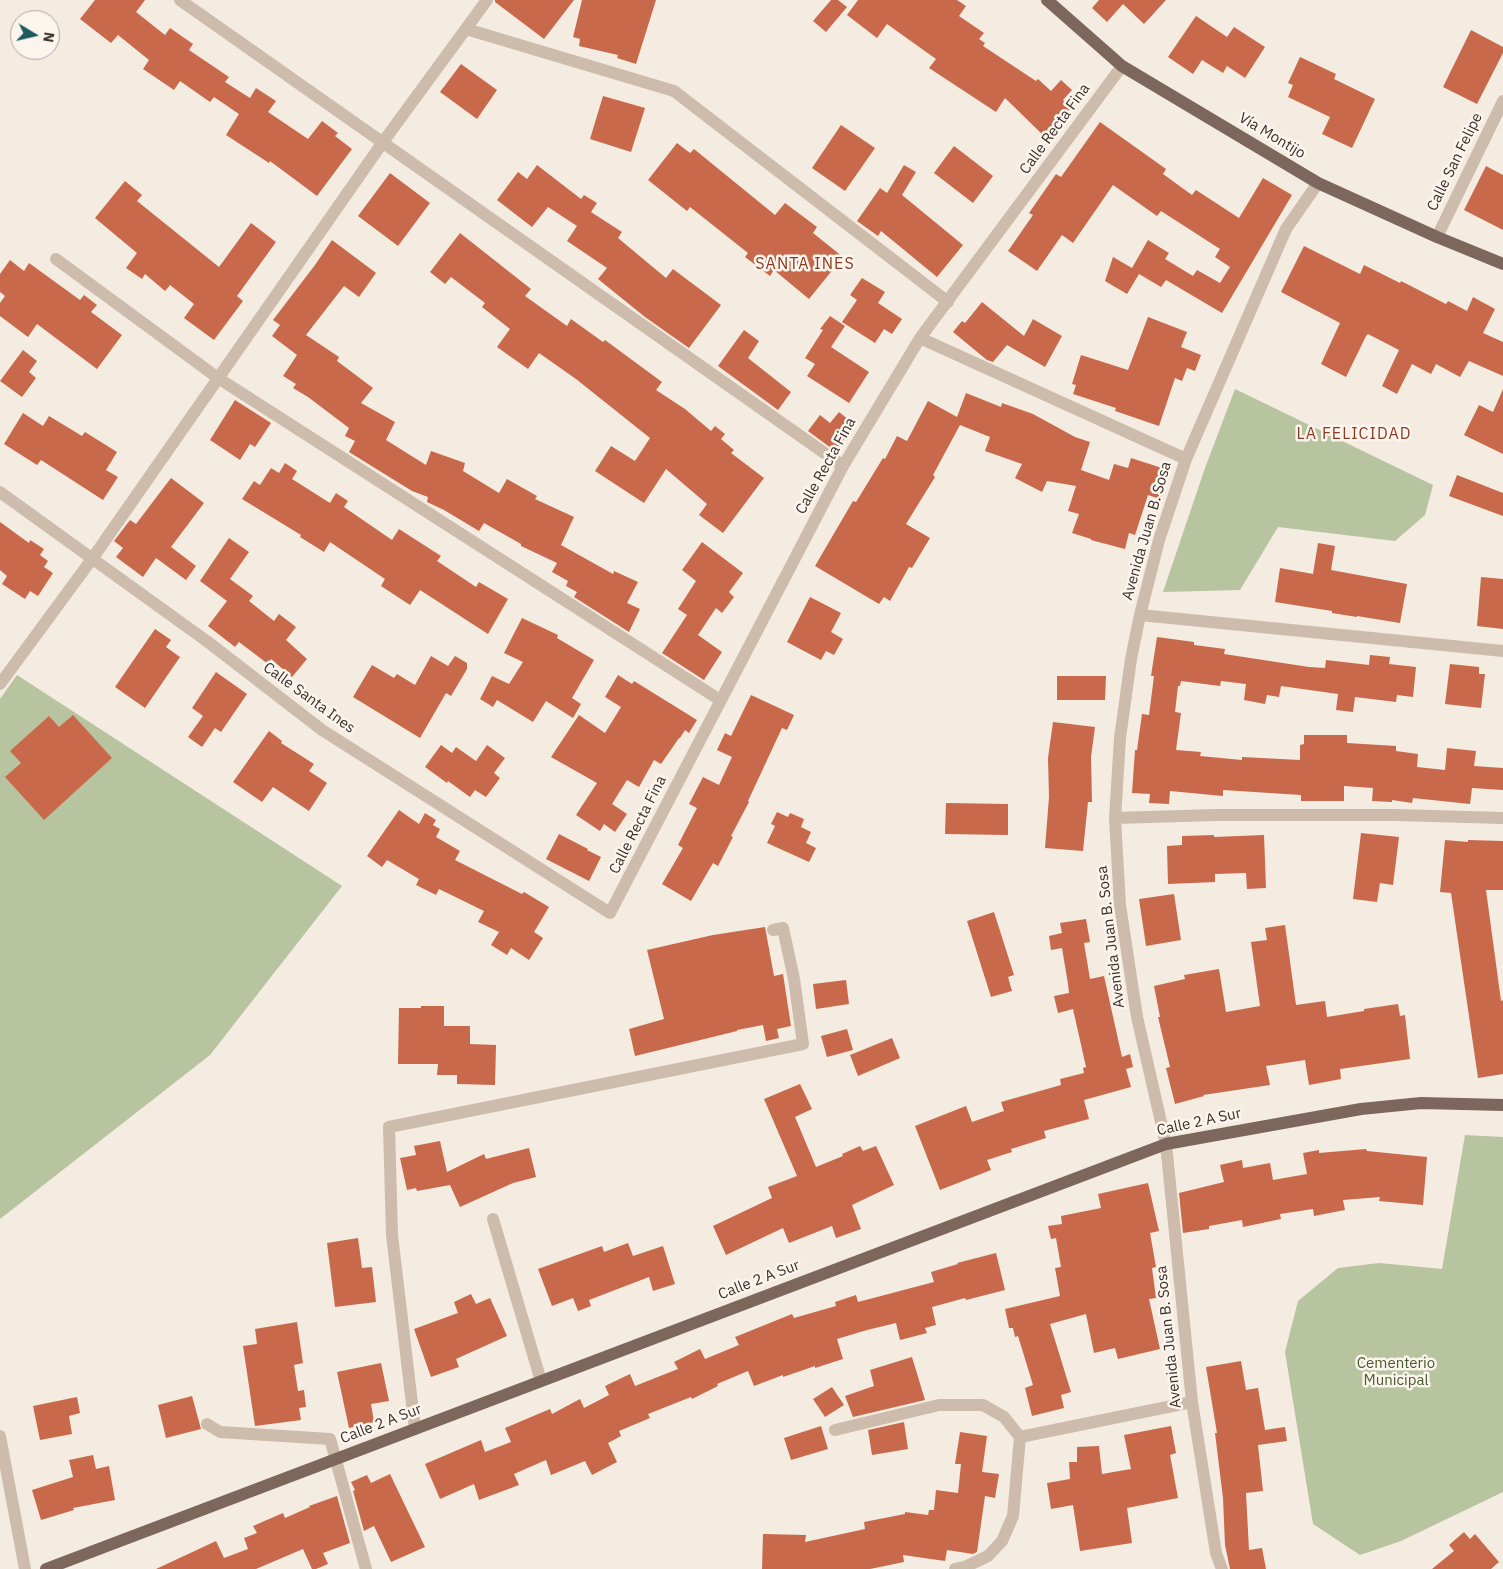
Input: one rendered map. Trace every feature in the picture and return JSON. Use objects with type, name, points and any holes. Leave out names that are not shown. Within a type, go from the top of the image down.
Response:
[{"type":"main road","name":"Vía Montijo","points":[[1047,0],[1122,66],[1318,183],[1437,237],[1503,264]]},
{"type":"main road","name":"Calle 2 A Sur","points":[[46,1569],[1166,1144],[1360,1109],[1421,1103],[1503,1104]]},
{"type":"street","points":[[181,0],[843,466]]},
{"type":"street","points":[[0,684],[92,559],[383,142],[487,0]]},
{"type":"street","points":[[466,29],[674,91],[948,302]]},
{"type":"street","name":"Calle Recta Fina","points":[[610,913],[843,466],[920,338],[1122,66]]},
{"type":"street","name":"Calle San Felipe","points":[[1437,237],[1503,101]]},
{"type":"street","name":"Avenida Juan B. Sosa","points":[[1222,1569],[1216,1553],[1192,1402],[1166,1144],[1137,1017],[1120,905],[1115,818],[1120,738],[1131,659],[1140,615],[1158,540],[1186,459],[1286,228],[1318,183]]},
{"type":"street","points":[[56,259],[218,378],[720,700]]},
{"type":"street","points":[[920,338],[1186,459]]},
{"type":"street","name":"Calle Santa Ines","points":[[0,492],[208,642],[322,730],[610,913]]},
{"type":"street","points":[[1140,615],[1503,651]]},
{"type":"street","points":[[1115,818],[1215,815],[1396,815],[1503,818]]},
{"type":"street","points":[[415,1429],[392,1235],[388,1127],[803,1044],[794,979],[783,928],[772,930]]},
{"type":"street","points":[[493,1219],[541,1380]]},
{"type":"street","points":[[1020,1436],[1192,1402]]},
{"type":"street","points":[[835,1430],[939,1405],[983,1405],[1004,1417],[1020,1436],[1013,1516],[1002,1541],[988,1556],[965,1567],[955,1569]]},
{"type":"street","points":[[207,1424],[220,1432],[330,1439],[366,1569]]},
{"type":"street","points":[[0,1436],[25,1569]]},
{"type":"green space","points":[[1235,389],[1433,485],[1425,515],[1395,541],[1278,527],[1240,590],[1163,592],[1205,468]]},
{"type":"green space","points":[[17,675],[342,886],[210,1055],[0,1219],[0,699]]},
{"type":"green space","name":"Cementerio Municipal","points":[[1465,1135],[1503,1137],[1503,1492],[1401,1541],[1360,1555],[1313,1524],[1285,1352],[1298,1301],[1338,1268],[1379,1263],[1442,1269]]},
{"type":"building","points":[[95,0],[145,0],[136,12],[165,35],[170,28],[193,44],[189,50],[229,77],[225,82],[250,98],[256,88],[276,101],[268,112],[308,139],[322,121],[338,133],[335,136],[352,149],[317,196],[270,161],[269,163],[226,135],[239,114],[214,97],[210,102],[180,81],[174,90],[143,69],[149,60],[118,35],[111,43],[80,19]]},
{"type":"building","points":[[495,0],[574,0],[544,39],[495,2]]},
{"type":"building","points":[[582,0],[656,0],[636,64],[617,58],[618,55],[579,46],[580,39],[573,37]]},
{"type":"building","points":[[831,0],[838,0],[847,7],[826,32],[813,21]]},
{"type":"building","points":[[858,0],[957,0],[966,6],[959,16],[984,33],[979,39],[985,43],[983,46],[1036,81],[1038,79],[1051,91],[1061,80],[1072,90],[1063,100],[1071,108],[1044,136],[1005,98],[996,112],[929,68],[936,59],[887,24],[877,38],[847,15]]},
{"type":"building","points":[[1099,0],[1166,0],[1144,24],[1123,4],[1107,22],[1092,8]]},
{"type":"building","points":[[1196,16],[1227,37],[1234,27],[1265,47],[1245,78],[1227,66],[1223,73],[1202,60],[1193,74],[1168,57]]},
{"type":"building","points":[[1471,30],[1503,47],[1503,53],[1477,104],[1443,87]]},
{"type":"building","points":[[1300,57],[1336,74],[1334,79],[1375,99],[1352,148],[1322,134],[1330,117],[1288,97],[1293,85],[1288,83]]},
{"type":"building","points":[[461,64],[497,90],[477,119],[440,92]]},
{"type":"building","points":[[603,96],[645,108],[631,152],[590,139]]},
{"type":"building","points":[[1100,122],[1166,169],[1163,174],[1192,195],[1196,190],[1239,218],[1263,178],[1292,195],[1222,313],[1166,280],[1161,287],[1139,274],[1127,294],[1105,281],[1113,257],[1132,268],[1148,240],[1169,253],[1165,259],[1193,276],[1197,270],[1220,283],[1230,267],[1215,257],[1220,249],[1161,211],[1157,216],[1113,185],[1073,243],[1062,235],[1037,271],[1008,251],[1033,215],[1029,213],[1056,174],[1061,177]]},
{"type":"building","points":[[841,125],[875,148],[845,191],[812,168]]},
{"type":"building","points":[[677,143],[690,153],[694,149],[775,215],[785,203],[817,227],[813,233],[843,257],[809,299],[774,270],[770,276],[745,257],[748,253],[690,207],[687,211],[648,180]]},
{"type":"building","points":[[954,146],[993,176],[973,203],[934,173]]},
{"type":"building","points":[[537,165],[581,199],[584,195],[597,203],[591,212],[622,232],[618,238],[666,278],[673,269],[721,305],[689,348],[645,317],[598,279],[607,268],[567,241],[577,226],[548,207],[532,227],[497,200],[518,172],[527,179]]},
{"type":"building","points":[[904,165],[916,172],[902,195],[963,245],[937,277],[881,231],[878,236],[857,221],[880,188],[887,193]]},
{"type":"building","points":[[1486,166],[1503,175],[1503,230],[1464,210]]},
{"type":"building","points":[[390,173],[430,203],[398,246],[358,216]]},
{"type":"building","points":[[125,181],[142,195],[137,201],[219,267],[251,223],[276,242],[237,296],[243,301],[214,340],[184,318],[194,304],[170,285],[165,291],[145,274],[142,279],[126,268],[137,253],[95,218]]},
{"type":"building","points":[[460,233],[531,289],[525,296],[567,326],[571,319],[603,342],[605,340],[662,382],[656,390],[685,409],[711,431],[715,426],[725,434],[721,439],[734,450],[731,453],[764,478],[723,533],[699,515],[707,504],[666,469],[644,503],[595,471],[611,446],[635,461],[650,438],[576,379],[539,353],[528,369],[497,347],[510,329],[482,307],[485,303],[451,277],[445,284],[430,272]]},
{"type":"building","points":[[332,240],[376,273],[359,297],[344,286],[306,335],[339,357],[337,361],[373,388],[361,403],[395,422],[386,440],[426,465],[431,451],[465,463],[463,471],[499,493],[507,479],[537,496],[535,499],[574,517],[561,545],[613,574],[614,571],[638,582],[627,603],[640,609],[629,632],[574,597],[577,592],[566,586],[568,581],[552,572],[557,563],[521,546],[521,544],[484,523],[479,531],[427,502],[428,497],[412,491],[349,452],[355,441],[345,436],[349,428],[293,388],[296,384],[283,376],[297,355],[272,336],[280,325],[273,320]]},
{"type":"building","points":[[1304,246],[1360,274],[1364,265],[1446,304],[1448,301],[1467,311],[1473,297],[1495,309],[1483,333],[1503,342],[1503,376],[1469,361],[1460,377],[1436,364],[1431,374],[1412,364],[1397,394],[1382,386],[1399,350],[1368,334],[1346,377],[1321,364],[1340,323],[1281,292]]},
{"type":"building","points":[[10,260],[24,271],[29,263],[80,300],[84,295],[97,305],[91,312],[122,335],[97,369],[37,324],[28,337],[0,316],[0,303],[5,296],[0,292],[0,274]]},
{"type":"building","points":[[862,278],[885,292],[878,303],[902,319],[892,334],[884,329],[875,343],[842,322],[857,300],[850,295]]},
{"type":"building","points":[[982,302],[1024,336],[1033,319],[1062,336],[1045,367],[1007,345],[993,362],[987,360],[953,332],[962,321],[965,323]]},
{"type":"building","points":[[830,316],[845,326],[831,347],[869,372],[849,403],[807,376],[815,364],[805,358],[823,330],[820,329]]},
{"type":"building","points":[[1148,317],[1187,332],[1181,347],[1201,355],[1195,371],[1187,368],[1182,381],[1175,378],[1159,426],[1115,411],[1116,408],[1073,394],[1076,385],[1072,384],[1081,355],[1128,370]]},
{"type":"building","points":[[744,330],[759,341],[748,358],[791,392],[778,410],[718,366]]},
{"type":"building","points":[[23,350],[37,361],[29,372],[36,378],[22,397],[0,381]]},
{"type":"building","points":[[1503,389],[1503,454],[1464,435],[1479,405],[1493,412]]},
{"type":"building","points":[[966,393],[1001,407],[1002,403],[1033,414],[1075,437],[1090,442],[1081,470],[1109,480],[1114,464],[1128,468],[1131,458],[1162,468],[1158,480],[1166,483],[1160,499],[1148,495],[1135,535],[1129,533],[1125,549],[1072,533],[1079,514],[1068,511],[1076,486],[1047,481],[1042,492],[1015,478],[1022,464],[985,451],[990,437],[960,425],[933,475],[935,477],[906,524],[930,538],[912,568],[909,567],[890,601],[884,597],[879,604],[815,566],[853,501],[856,502],[883,458],[885,459],[897,436],[907,441],[928,401],[957,417]]},
{"type":"building","points":[[235,400],[271,423],[255,447],[250,444],[240,460],[210,440]]},
{"type":"building","points":[[839,412],[849,420],[842,430],[848,434],[835,451],[808,431],[820,415],[830,423]]},
{"type":"building","points":[[23,413],[43,426],[49,416],[82,436],[85,432],[117,452],[106,470],[118,477],[103,500],[41,460],[37,465],[4,444]]},
{"type":"building","points":[[285,463],[297,471],[292,479],[330,503],[336,493],[348,501],[344,507],[392,540],[399,529],[441,556],[437,561],[476,587],[479,582],[508,599],[488,634],[420,590],[410,605],[381,586],[385,579],[330,542],[324,552],[300,537],[301,535],[242,499],[254,481],[260,485],[271,468],[279,473]]},
{"type":"building","points":[[1457,475],[1503,493],[1503,516],[1449,496]]},
{"type":"building","points":[[171,478],[204,503],[171,547],[196,566],[186,580],[156,558],[143,577],[116,557],[123,548],[114,541],[130,520],[136,524]]},
{"type":"building","points":[[0,522],[29,543],[30,540],[44,549],[40,555],[48,561],[44,567],[53,573],[38,596],[30,591],[25,599],[2,584],[7,576],[0,570]]},
{"type":"building","points":[[229,538],[249,552],[230,579],[253,596],[249,601],[274,621],[279,614],[296,627],[286,640],[307,659],[292,677],[271,659],[268,664],[239,642],[235,647],[208,626],[227,601],[200,581]]},
{"type":"building","points":[[702,542],[743,573],[729,592],[734,597],[722,613],[716,608],[698,635],[722,652],[704,680],[662,653],[687,615],[678,609],[696,581],[682,570]]},
{"type":"building","points":[[1318,543],[1335,546],[1331,570],[1407,584],[1400,623],[1275,602],[1280,568],[1313,574]]},
{"type":"building","points":[[1481,577],[1503,579],[1503,629],[1477,626]]},
{"type":"building","points":[[810,597],[841,613],[831,632],[843,639],[834,655],[826,651],[821,660],[787,642]]},
{"type":"building","points":[[522,618],[558,635],[557,638],[594,660],[572,698],[581,704],[573,718],[546,701],[533,722],[497,700],[493,707],[480,699],[492,676],[509,684],[523,662],[504,653]]},
{"type":"building","points":[[155,629],[171,640],[166,647],[180,657],[145,708],[115,687]]},
{"type":"building","points":[[1157,637],[1194,642],[1194,645],[1225,649],[1224,654],[1309,667],[1325,668],[1326,660],[1369,665],[1370,655],[1390,657],[1389,664],[1416,667],[1413,697],[1397,695],[1396,702],[1355,697],[1353,712],[1336,710],[1338,694],[1281,686],[1279,697],[1267,695],[1265,704],[1244,700],[1246,684],[1221,681],[1220,686],[1181,681],[1180,686],[1178,686],[1175,712],[1181,713],[1176,750],[1201,752],[1200,756],[1242,760],[1242,757],[1300,760],[1300,745],[1304,744],[1304,735],[1347,735],[1347,743],[1396,746],[1396,751],[1418,754],[1417,767],[1445,770],[1447,748],[1476,751],[1474,766],[1503,768],[1503,790],[1472,788],[1470,804],[1413,798],[1412,803],[1392,800],[1392,802],[1372,801],[1373,788],[1344,786],[1344,801],[1301,801],[1301,795],[1223,790],[1223,796],[1170,791],[1169,804],[1149,803],[1150,794],[1132,793],[1135,750],[1137,750],[1142,714],[1149,715],[1154,676],[1151,676]]},
{"type":"building","points":[[431,656],[448,666],[455,656],[467,663],[467,669],[451,696],[446,693],[420,738],[353,697],[372,665],[394,678],[397,674],[415,685]]},
{"type":"building","points":[[1450,664],[1479,667],[1479,674],[1485,674],[1481,708],[1445,704]]},
{"type":"building","points":[[216,672],[247,694],[221,732],[215,728],[202,747],[188,737],[203,716],[192,708]]},
{"type":"building","points":[[618,675],[632,684],[634,681],[697,720],[689,733],[685,730],[661,764],[654,760],[639,787],[627,780],[612,804],[627,814],[615,832],[604,824],[600,831],[576,815],[597,783],[551,757],[579,715],[605,733],[621,707],[605,697]]},
{"type":"building","points":[[1057,676],[1106,676],[1105,700],[1057,700]]},
{"type":"building","points":[[751,695],[794,715],[787,730],[782,728],[718,866],[713,863],[691,901],[662,884],[683,848],[678,845],[697,808],[689,804],[703,777],[719,785],[732,757],[717,750],[725,733],[731,736]]},
{"type":"building","points":[[73,715],[112,758],[44,820],[5,777],[21,763],[10,751],[49,716],[59,727]]},
{"type":"building","points":[[1053,722],[1095,727],[1091,757],[1092,802],[1088,802],[1083,851],[1045,848],[1049,797],[1048,758]]},
{"type":"building","points":[[269,731],[282,741],[281,743],[314,764],[309,771],[327,783],[309,811],[273,787],[262,802],[233,782]]},
{"type":"building","points":[[441,745],[452,753],[456,747],[476,761],[487,745],[505,758],[494,773],[500,778],[486,797],[475,790],[470,797],[425,767]]},
{"type":"building","points":[[946,803],[1008,804],[1008,835],[945,834]]},
{"type":"building","points":[[399,810],[419,824],[425,813],[436,820],[433,825],[440,829],[436,837],[460,851],[455,860],[522,894],[524,892],[549,907],[534,932],[543,938],[529,960],[511,948],[507,955],[491,945],[499,932],[478,922],[484,911],[439,889],[436,895],[416,885],[419,879],[387,860],[382,867],[367,856]]},
{"type":"building","points":[[777,812],[788,817],[790,813],[804,819],[801,827],[811,832],[806,843],[816,848],[809,862],[767,843],[775,826],[771,824]]},
{"type":"building","points":[[1361,833],[1399,837],[1393,885],[1380,883],[1377,902],[1353,899]]},
{"type":"building","points":[[559,834],[601,857],[589,881],[546,859]]},
{"type":"building","points":[[1214,835],[1214,837],[1264,835],[1266,888],[1247,889],[1246,873],[1215,874],[1215,882],[1168,884],[1167,846],[1182,845],[1182,836]]},
{"type":"building","points":[[1445,840],[1468,842],[1468,840],[1503,841],[1503,890],[1486,890],[1501,1001],[1503,1000],[1503,1074],[1478,1078],[1451,893],[1440,892]]},
{"type":"building","points":[[1174,894],[1181,940],[1146,946],[1139,899]]},
{"type":"building","points":[[994,912],[1014,975],[1008,977],[1012,991],[991,997],[967,921]]},
{"type":"building","points":[[1086,919],[1090,942],[1084,943],[1090,979],[1104,976],[1122,1057],[1130,1054],[1133,1067],[1126,1069],[1131,1087],[1084,1100],[1089,1119],[1044,1131],[1046,1138],[1011,1149],[1012,1152],[987,1160],[991,1170],[940,1190],[915,1126],[966,1106],[972,1122],[1004,1111],[1001,1102],[1061,1085],[1060,1079],[1084,1073],[1083,1068],[1086,1067],[1073,1009],[1058,1013],[1054,996],[1069,993],[1068,984],[1062,948],[1051,950],[1049,936],[1062,933],[1060,923]]},
{"type":"building","points":[[1285,925],[1296,1005],[1325,1001],[1327,1017],[1398,1004],[1400,1016],[1405,1015],[1410,1059],[1340,1069],[1341,1079],[1309,1085],[1305,1060],[1266,1066],[1270,1085],[1203,1095],[1175,1104],[1166,1068],[1170,1067],[1158,1017],[1160,1017],[1154,986],[1185,979],[1184,975],[1219,969],[1226,1012],[1260,1006],[1251,942],[1267,940],[1265,928]]},
{"type":"building","points":[[765,927],[774,976],[783,974],[791,1026],[777,1029],[779,1038],[766,1041],[763,1025],[635,1056],[629,1029],[664,1019],[647,950],[713,935]]},
{"type":"building","points":[[846,980],[849,1004],[816,1009],[813,984]]},
{"type":"building","points":[[421,1006],[444,1006],[444,1026],[470,1026],[470,1044],[496,1045],[495,1085],[457,1084],[457,1075],[437,1075],[438,1064],[398,1064],[399,1008],[421,1008]]},
{"type":"building","points":[[847,1029],[853,1050],[827,1057],[821,1036]]},
{"type":"building","points":[[892,1038],[900,1058],[858,1076],[850,1055]]},
{"type":"building","points":[[800,1084],[812,1109],[795,1117],[816,1167],[843,1156],[842,1154],[860,1146],[863,1151],[876,1146],[894,1185],[852,1205],[861,1229],[836,1238],[832,1226],[789,1243],[783,1228],[726,1255],[713,1226],[772,1198],[768,1187],[797,1176],[764,1099]]},
{"type":"building","points":[[440,1141],[447,1172],[484,1154],[486,1159],[529,1148],[536,1177],[513,1183],[460,1207],[450,1185],[417,1191],[416,1188],[407,1190],[400,1158],[416,1155],[414,1146]]},
{"type":"building","points":[[1366,1149],[1367,1151],[1427,1157],[1423,1205],[1379,1201],[1380,1197],[1343,1200],[1345,1210],[1314,1216],[1313,1209],[1280,1214],[1281,1219],[1243,1227],[1242,1220],[1209,1226],[1209,1229],[1183,1233],[1179,1193],[1224,1182],[1220,1165],[1242,1160],[1243,1168],[1270,1163],[1273,1180],[1307,1174],[1303,1153],[1319,1150],[1319,1153]]},
{"type":"building","points":[[1148,1183],[1159,1231],[1150,1233],[1156,1267],[1152,1268],[1156,1298],[1149,1299],[1160,1349],[1118,1359],[1115,1348],[1094,1353],[1086,1314],[1050,1324],[1071,1392],[1061,1395],[1064,1408],[1032,1416],[1025,1388],[1033,1385],[1018,1336],[1015,1337],[1013,1328],[1009,1328],[1005,1309],[1060,1296],[1055,1268],[1061,1267],[1056,1238],[1051,1239],[1048,1226],[1062,1224],[1061,1216],[1101,1208],[1098,1194]]},
{"type":"building","points":[[358,1238],[362,1268],[372,1267],[376,1302],[335,1307],[327,1243]]},
{"type":"building","points":[[628,1243],[633,1256],[663,1246],[675,1284],[653,1291],[649,1277],[589,1300],[591,1306],[578,1311],[573,1298],[552,1306],[538,1269],[602,1246],[604,1252]]},
{"type":"building","points":[[996,1253],[1005,1290],[932,1307],[936,1325],[925,1328],[927,1333],[900,1340],[896,1323],[867,1330],[837,1339],[843,1359],[783,1377],[783,1375],[754,1386],[748,1371],[717,1384],[718,1386],[692,1399],[691,1397],[648,1414],[650,1418],[619,1431],[621,1436],[608,1443],[617,1462],[592,1475],[585,1461],[551,1475],[546,1460],[514,1474],[519,1485],[479,1500],[474,1484],[440,1499],[425,1464],[481,1440],[485,1452],[511,1442],[505,1428],[550,1409],[552,1414],[580,1399],[584,1408],[609,1395],[605,1386],[630,1374],[635,1386],[678,1369],[674,1362],[700,1349],[705,1359],[739,1345],[735,1337],[792,1314],[794,1318],[836,1306],[835,1302],[856,1295],[858,1302],[934,1282],[931,1272]]},
{"type":"building","points":[[471,1294],[476,1304],[490,1298],[507,1336],[456,1359],[459,1367],[431,1377],[414,1329],[458,1313],[454,1302]]},
{"type":"building","points":[[297,1322],[303,1363],[294,1365],[298,1391],[304,1390],[306,1407],[299,1408],[301,1420],[255,1426],[243,1346],[257,1344],[255,1329]]},
{"type":"building","points":[[912,1357],[925,1400],[853,1417],[845,1396],[874,1386],[870,1370]]},
{"type":"building","points":[[1241,1361],[1246,1390],[1258,1388],[1265,1430],[1285,1427],[1287,1441],[1258,1445],[1263,1491],[1246,1493],[1249,1550],[1262,1548],[1266,1569],[1230,1569],[1225,1545],[1223,1498],[1215,1433],[1217,1433],[1206,1367]]},
{"type":"building","points":[[381,1363],[389,1401],[371,1404],[374,1422],[349,1428],[337,1372]]},
{"type":"building","points":[[832,1387],[844,1405],[825,1417],[813,1399]]},
{"type":"building","points":[[192,1396],[201,1429],[166,1438],[158,1405]]},
{"type":"building","points":[[77,1397],[80,1413],[69,1416],[72,1434],[40,1440],[33,1406]]},
{"type":"building","points":[[904,1422],[908,1449],[872,1455],[868,1430]]},
{"type":"building","points":[[821,1426],[828,1449],[791,1460],[784,1438]]},
{"type":"building","points":[[1171,1426],[1176,1453],[1170,1455],[1178,1498],[1127,1508],[1132,1543],[1080,1551],[1073,1505],[1051,1509],[1047,1483],[1070,1479],[1069,1462],[1077,1462],[1077,1447],[1099,1446],[1102,1474],[1131,1469],[1124,1435]]},
{"type":"building","points":[[960,1432],[987,1436],[982,1472],[999,1474],[995,1498],[985,1496],[977,1552],[973,1554],[947,1550],[945,1561],[903,1555],[904,1562],[870,1569],[762,1569],[763,1534],[806,1535],[805,1542],[865,1529],[864,1522],[905,1514],[905,1512],[928,1515],[929,1510],[934,1510],[936,1490],[958,1493],[961,1464],[955,1464]]},
{"type":"building","points":[[93,1455],[96,1469],[109,1466],[115,1500],[73,1508],[74,1510],[41,1520],[32,1490],[73,1477],[69,1460]]},
{"type":"building","points":[[390,1474],[425,1547],[391,1562],[374,1526],[364,1531],[353,1491],[355,1490],[351,1482],[367,1475],[371,1483]]},
{"type":"building","points":[[337,1496],[350,1543],[323,1553],[328,1564],[316,1569],[312,1569],[303,1549],[256,1569],[156,1569],[216,1541],[224,1558],[248,1549],[244,1538],[257,1533],[253,1526],[283,1513],[285,1518],[309,1506]]},
{"type":"building","points":[[1464,1532],[1470,1539],[1475,1534],[1499,1562],[1491,1569],[1432,1569],[1454,1551],[1449,1545]]},
{"type":"district","name":"SANTA INES","points":[[805,264]]},
{"type":"district","name":"LA FELICIDAD","points":[[1354,434]]}]
